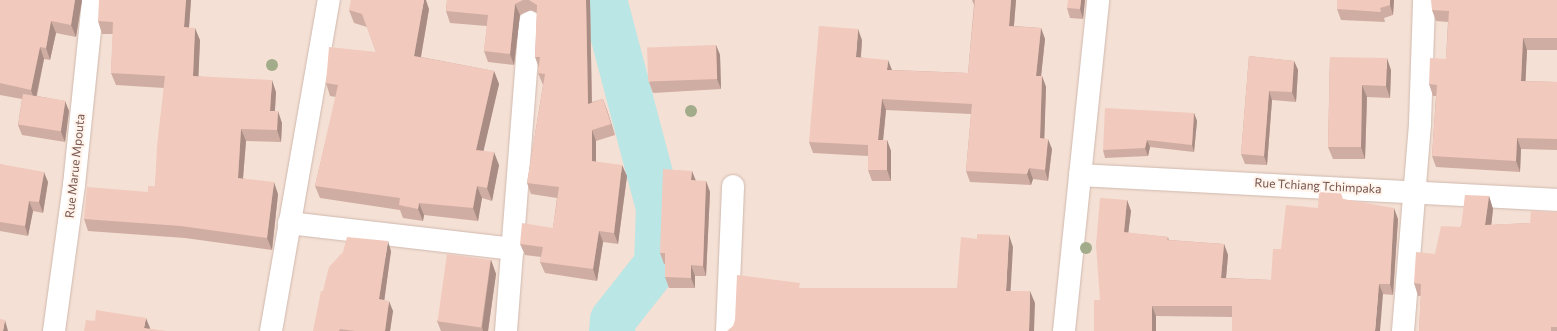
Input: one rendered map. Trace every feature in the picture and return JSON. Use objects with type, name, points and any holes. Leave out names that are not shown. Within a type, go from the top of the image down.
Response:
[{"type":"street","name":"Rue Marue Mpouta","points":[[54,331],[74,185],[93,0]]},
{"type":"street","points":[[271,331],[329,0]]},
{"type":"street","points":[[1064,331],[1098,0]]},
{"type":"street","points":[[1403,331],[1415,191],[1424,0]]},
{"type":"street","points":[[506,331],[514,249],[530,22]]},
{"type":"street","name":"Rue Tchiang Tchimpaka","points":[[1080,175],[1415,191],[1557,200]]},
{"type":"street","points":[[727,331],[733,186]]},
{"type":"street","points":[[289,223],[514,249]]},
{"type":"shaded area","points":[[0,0],[1557,0],[1557,331],[0,331]]},
{"type":"building","points":[[0,0],[75,0],[71,25],[51,21],[46,48],[40,47],[31,90],[0,83]]},
{"type":"building","points":[[99,0],[186,0],[184,27],[195,28],[193,76],[272,80],[270,111],[278,111],[277,130],[241,129],[238,178],[274,182],[267,238],[181,226],[84,219],[87,187],[148,192],[148,186],[155,186],[157,146],[165,76],[111,73],[113,22],[98,21]]},
{"type":"building","points":[[351,0],[424,0],[414,56],[494,71],[476,150],[494,152],[487,188],[477,186],[473,208],[419,203],[418,209],[399,205],[400,198],[315,186],[338,85],[326,83],[329,47],[376,52],[362,14],[349,10]]},
{"type":"building","points":[[447,0],[523,0],[515,4],[510,54],[484,51],[488,15],[446,11]]},
{"type":"building","points":[[529,0],[586,0],[588,104],[603,99],[611,124],[592,130],[592,161],[622,165],[614,233],[599,231],[593,269],[540,262],[543,247],[520,244],[522,223],[553,228],[559,187],[527,183],[545,74],[538,73],[540,57],[535,57],[537,5]]},
{"type":"building","points":[[975,0],[1011,0],[1009,26],[1041,28],[1036,76],[1042,76],[1040,138],[1048,139],[1045,170],[1029,168],[1027,174],[966,171],[972,104],[882,99],[878,140],[887,140],[887,170],[868,170],[868,145],[809,142],[819,26],[858,29],[856,57],[888,60],[887,70],[968,73]]},
{"type":"building","points":[[1068,0],[1081,0],[1080,9],[1067,8]]},
{"type":"building","points":[[1337,0],[1390,0],[1390,5],[1380,8],[1381,12],[1337,9]]},
{"type":"building","points":[[1431,0],[1557,0],[1557,38],[1523,38],[1521,81],[1557,82],[1557,139],[1517,138],[1516,161],[1432,156],[1437,85],[1429,84],[1430,58],[1446,59],[1449,11],[1432,10]]},
{"type":"building","points":[[716,45],[717,79],[648,81],[647,47]]},
{"type":"building","points":[[1249,56],[1294,61],[1292,92],[1269,91],[1264,156],[1241,154]]},
{"type":"building","points":[[1330,57],[1387,58],[1386,86],[1362,85],[1361,147],[1328,147]]},
{"type":"building","points":[[23,94],[65,101],[61,131],[18,125]]},
{"type":"building","points":[[1105,108],[1194,113],[1192,145],[1147,140],[1145,148],[1103,150]]},
{"type":"building","points":[[0,164],[44,172],[39,202],[29,201],[25,226],[0,222]]},
{"type":"building","points":[[663,169],[692,171],[691,180],[706,181],[703,266],[691,265],[691,278],[665,277],[665,253],[660,253]]},
{"type":"building","points":[[1319,192],[1341,193],[1343,199],[1394,208],[1390,284],[1379,284],[1375,331],[1232,331],[1232,306],[1152,306],[1152,331],[1094,331],[1094,300],[1100,300],[1096,245],[1100,198],[1127,200],[1124,232],[1168,237],[1167,240],[1224,244],[1221,278],[1271,280],[1273,249],[1281,249],[1286,205],[1318,208]]},
{"type":"building","points":[[1465,195],[1489,196],[1485,225],[1530,223],[1531,211],[1557,212],[1557,327],[1551,327],[1551,331],[1419,331],[1421,284],[1414,283],[1416,252],[1435,254],[1441,226],[1461,227]]},
{"type":"building","points":[[977,234],[1009,235],[1006,291],[1030,291],[1029,331],[727,331],[733,326],[735,320],[737,275],[800,283],[799,288],[957,288],[961,237],[977,239]]},
{"type":"building","points":[[347,237],[388,241],[379,299],[389,301],[385,331],[355,331],[340,329],[339,331],[313,331],[321,291],[323,291],[329,267],[343,252]]},
{"type":"building","points":[[447,254],[491,260],[481,327],[438,321]]},
{"type":"building","points":[[96,310],[146,318],[144,328],[167,331],[84,331],[86,320],[95,321]]},
{"type":"building","points":[[0,319],[5,320],[3,331],[0,331]]},
{"type":"waterway","points":[[604,0],[659,208],[657,264],[613,320],[612,331]]}]
